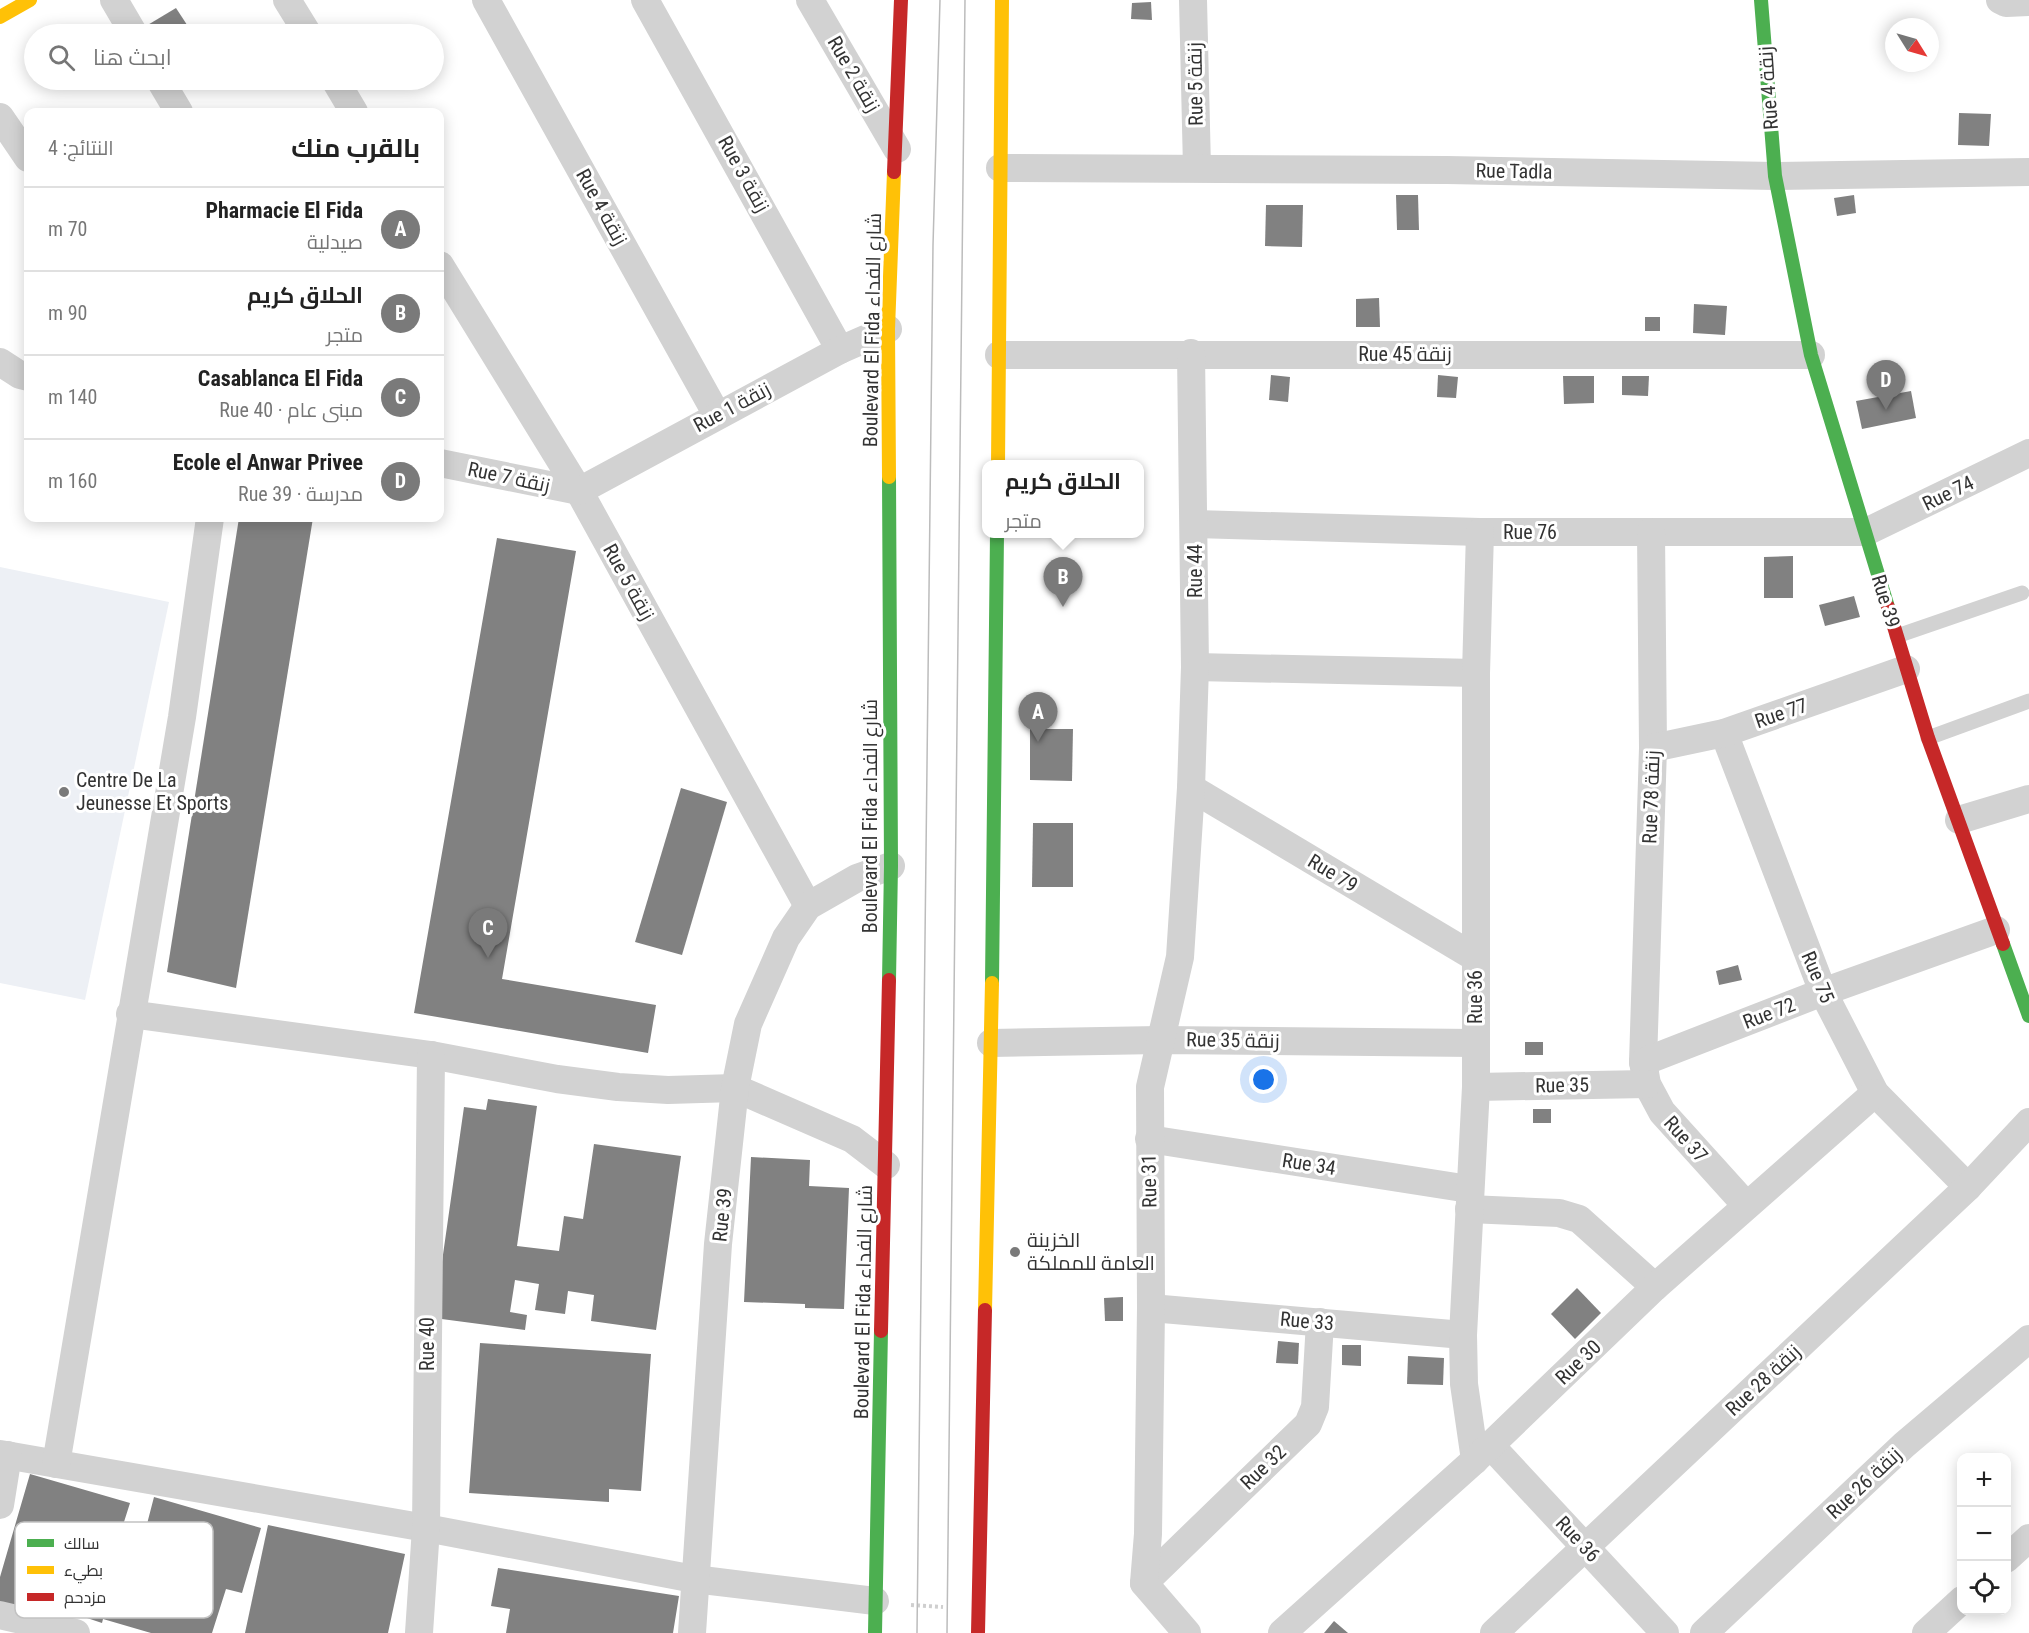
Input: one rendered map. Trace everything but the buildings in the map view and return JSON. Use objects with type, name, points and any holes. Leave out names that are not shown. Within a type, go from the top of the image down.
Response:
[{"type":"main road","points":[[0,17],[30,0]]},
{"type":"main road","name":"Boulevard El Fida شارع الفداء","points":[[875,1633],[891,866],[888,329],[897,149],[901,0]]},
{"type":"main road","points":[[998,460],[1002,0]]},
{"type":"main road","name":"Rue 4 زنقة","points":[[1761,0],[1775,176]]},
{"type":"main road","name":"Rue 39","points":[[1775,176],[1811,355],[1928,738],[2029,1016]]},
{"type":"main road","points":[[983,1626],[997,538]]},
{"type":"street","points":[[114,0],[128,24]]},
{"type":"street","points":[[288,0],[302,24]]},
{"type":"street","name":"Rue 4 زنقة","points":[[486,0],[717,415]]},
{"type":"street","name":"Rue 3 زنقة","points":[[645,0],[840,350]]},
{"type":"street","name":"Rue 2 زنقة","points":[[810,0],[897,149]]},
{"type":"street","name":"Rue 5 زنقة","points":[[1193,0],[1197,168]]},
{"type":"street","points":[[2000,0],[2006,3],[2029,2]]},
{"type":"street","points":[[166,90],[177,108]]},
{"type":"street","points":[[341,90],[352,108]]},
{"type":"street","points":[[0,117],[24,152]]},
{"type":"street","name":"Rue Tadla","points":[[1000,168],[1197,168],[1775,176],[2029,172]]},
{"type":"street","name":"Rue 5 زنقة","points":[[444,281],[579,491],[808,906]]},
{"type":"street","name":"Rue 1 زنقة","points":[[579,491],[840,350],[888,329]]},
{"type":"street","name":"Rue 45 زنقة","points":[[999,355],[1191,353],[1811,355]]},
{"type":"street","name":"Rue 44","points":[[1191,353],[1195,524],[1195,667],[1191,788]]},
{"type":"street","name":"Rue 74","points":[[1866,532],[2029,453]]},
{"type":"street","name":"Rue 7 زنقة","points":[[444,464],[579,491]]},
{"type":"street","points":[[56,1464],[130,1014],[182,717],[209,522]]},
{"type":"street","name":"Rue 76","points":[[1195,524],[1480,532],[1866,532]]},
{"type":"street","name":"Rue 36","points":[[1480,532],[1476,673],[1476,1087],[1463,1335],[1464,1384],[1483,1453],[1585,1547],[1665,1633]]},
{"type":"street","name":"Rue 78 زنقة","points":[[1645,1073],[1653,748],[1651,532]]},
{"type":"street","points":[[1195,667],[1476,673]]},
{"type":"street","name":"Rue 77","points":[[1653,748],[1724,733],[1906,669]]},
{"type":"street","name":"Rue 75","points":[[1724,733],[1823,992],[1875,1093],[1968,1187]]},
{"type":"street","name":"Rue 79","points":[[1191,788],[1476,958]]},
{"type":"street","name":"Rue 31","points":[[1144,1583],[1148,1534],[1151,1308],[1150,1087],[1180,957],[1191,788]]},
{"type":"street","points":[[1959,820],[2029,799]]},
{"type":"street","name":"Rue 39","points":[[692,1633],[718,1244],[735,1088],[748,1024],[765,981],[786,938],[808,906],[857,878],[891,866]]},
{"type":"street","name":"Rue 72","points":[[1645,1073],[1823,992],[1996,930]]},
{"type":"street","points":[[130,1014],[431,1055],[556,1079],[618,1087],[668,1090],[735,1088],[852,1139],[886,1165]]},
{"type":"street","name":"Rue 35 زنقة","points":[[991,1043],[1159,1040],[1475,1043]]},
{"type":"street","name":"Rue 40","points":[[419,1633],[426,1528],[431,1055]]},
{"type":"street","name":"Rue 35","points":[[1476,1087],[1645,1073]]},
{"type":"street","name":"Rue 37","points":[[1645,1073],[1662,1112],[1746,1205]]},
{"type":"street","name":"Rue 30","points":[[1282,1633],[1483,1453],[1655,1287],[1875,1093]]},
{"type":"street","name":"Rue 28 زنقة","points":[[1494,1633],[1968,1187],[2029,1122]]},
{"type":"street","name":"Rue 34","points":[[1149,1139],[1469,1199],[1559,1213],[1579,1219],[1655,1287]]},
{"type":"street","name":"Rue 33","points":[[1151,1308],[1463,1335]]},
{"type":"street","name":"Rue 32","points":[[1144,1583],[1308,1424],[1315,1407],[1320,1322]]},
{"type":"street","name":"Rue 26 زنقة","points":[[1704,1633],[1904,1446],[2029,1339]]},
{"type":"street","points":[[0,1505],[4,1454],[426,1528],[694,1579],[875,1601]]},
{"type":"street","points":[[2011,1554],[2029,1538]]},
{"type":"street","points":[[1144,1583],[1187,1633]]},
{"type":"street","points":[[1926,1633],[1957,1605]]},
{"type":"street","points":[[0,1615],[76,1633]]},
{"type":"lane","points":[[1897,636],[2022,593]]},
{"type":"lane","points":[[1928,738],[2029,701]]},
{"type":"path","points":[[875,1601],[983,1626]]},
{"type":"shaded area","name":"Centre De La Jeunesse Et Sports","points":[[0,567],[169,602],[85,1000],[0,983]]},
{"type":"tram line","points":[[917,1633],[933,245],[940,0]]},
{"type":"tram line","points":[[947,1633],[965,0]]},
{"type":"traffic: fast","points":[[1761,0],[1775,176],[1811,355],[1888,607]]},
{"type":"traffic: fast","points":[[889,477],[891,866],[889,980]]},
{"type":"traffic: fast","points":[[992,983],[997,538]]},
{"type":"traffic: fast","points":[[2003,944],[2029,1016]]},
{"type":"traffic: fast","points":[[875,1633],[881,1331]]},
{"type":"traffic: slow","points":[[0,17],[30,0]]},
{"type":"traffic: slow","points":[[998,460],[1002,0]]},
{"type":"traffic: slow","points":[[889,477],[888,329],[894,172]]},
{"type":"traffic: slow","points":[[985,1310],[992,983]]},
{"type":"traffic: jam","points":[[894,172],[901,0]]},
{"type":"traffic: jam","points":[[1888,607],[1928,738],[2003,944]]},
{"type":"traffic: jam","points":[[881,1331],[889,980]]},
{"type":"traffic: jam","points":[[978,1633],[985,1310]]},
{"type":"place","name":"Ecole el Anwar Privee","points":[[1886,410]]},
{"type":"place","name":"الحلاق كريم","points":[[1063,607]]},
{"type":"place","name":"Pharmacie El Fida","points":[[1038,742]]},
{"type":"place","name":"Centre De La Jeunesse Et Sports","points":[[64,792]]},
{"type":"place","name":"Casablanca El Fida","points":[[488,958]]},
{"type":"place","name":"الخزينة العامة للمملكة","points":[[1015,1252]]}]
